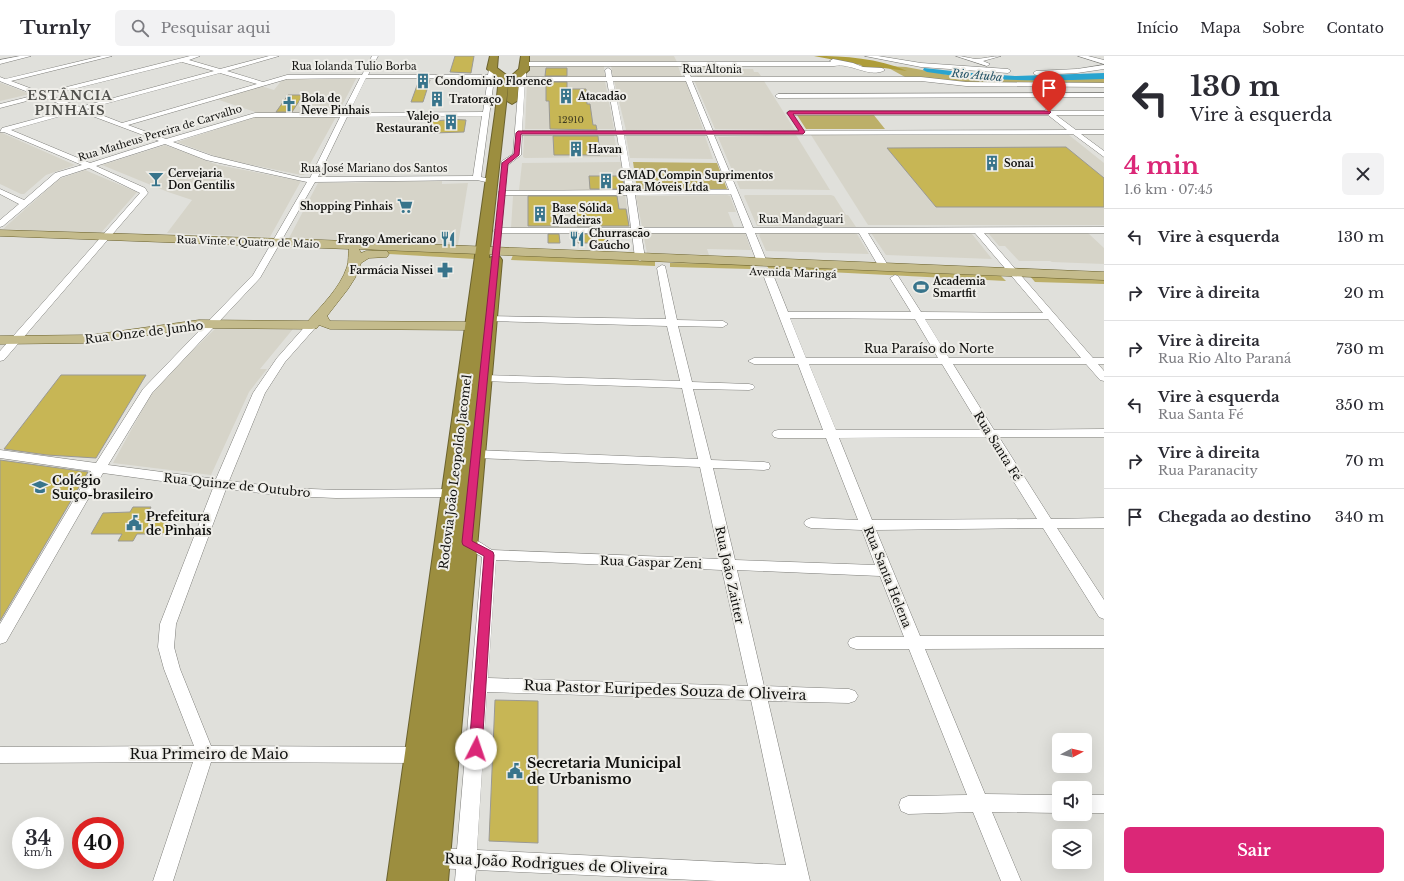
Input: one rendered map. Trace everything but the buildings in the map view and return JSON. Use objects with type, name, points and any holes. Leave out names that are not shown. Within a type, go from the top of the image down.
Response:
[{"type":"highway","points":[[494,56],[491,73],[519,71]]},
{"type":"highway","name":"Rodovia João Leopoldo Jacomel","points":[[489,257],[498,231],[505,163],[519,71]]},
{"type":"highway","name":"Rodovia João Leopoldo Jacomel","points":[[403,881],[419,755],[462,493],[489,257],[492,182],[519,71]]},
{"type":"highway","name":"Rodovia João Leopoldo Jacomel","points":[[433,870],[467,542],[462,493],[476,454],[483,378],[481,322]]},
{"type":"main road","name":"Rua Vinte e Quatro de Maio","points":[[0,234],[344,245],[489,257]]},
{"type":"main road","points":[[316,320],[341,291],[355,261],[356,252],[354,249],[344,245]]},
{"type":"main road","points":[[355,261],[366,255],[374,254],[489,257]]},
{"type":"main road","name":"Avenida Maringá","points":[[489,257],[640,258],[661,264]]},
{"type":"main road","name":"Avenida Maringá","points":[[489,257],[765,269],[896,278],[1104,287]]},
{"type":"main road","name":"Avenida Maringá","points":[[765,269],[884,267],[1104,276]]},
{"type":"main road","name":"Rua Onze de Junho","points":[[0,340],[91,339],[199,324],[316,320],[330,325],[481,322]]},
{"type":"street","points":[[0,62],[28,56]]},
{"type":"street","points":[[2,80],[109,56]]},
{"type":"street","points":[[170,56],[261,83]]},
{"type":"street","points":[[180,59],[188,56]]},
{"type":"street","points":[[0,104],[196,56]]},
{"type":"street","points":[[2,130],[276,56]]},
{"type":"street","points":[[0,638],[101,468],[117,438],[147,391],[257,276],[313,179],[375,56]]},
{"type":"street","name":"Rua Santa Helena","points":[[679,56],[1011,881]]},
{"type":"street","points":[[754,56],[794,119]]},
{"type":"street","points":[[868,56],[921,65],[1008,71],[960,56]]},
{"type":"street","points":[[908,56],[917,58]]},
{"type":"street","points":[[975,61],[998,56]]},
{"type":"street","points":[[1081,56],[1104,62]]},
{"type":"street","points":[[814,57],[847,77],[866,101]]},
{"type":"street","points":[[608,64],[609,79],[631,193],[640,258]]},
{"type":"street","points":[[505,163],[517,155],[519,71],[608,64],[682,64],[877,113],[1104,112]]},
{"type":"street","points":[[847,77],[851,64],[862,69],[891,71],[901,79]]},
{"type":"street","points":[[1036,72],[1077,71],[1104,67]]},
{"type":"street","name":"Rua Altonia","points":[[519,71],[609,79],[688,79],[773,88],[847,77],[925,79],[966,84],[1104,85]]},
{"type":"street","points":[[477,178],[491,73]]},
{"type":"street","name":"Rua Iolanda Tulio Borba","points":[[121,125],[261,83],[292,76],[491,73]]},
{"type":"street","points":[[773,88],[847,77],[943,95],[1104,95]]},
{"type":"street","points":[[773,88],[847,77]]},
{"type":"street","points":[[925,79],[985,132]]},
{"type":"street","name":"Rua José Mariano dos Santos","points":[[2,80],[209,158],[302,180],[477,178],[492,182]]},
{"type":"street","points":[[1012,85],[1104,155]]},
{"type":"street","points":[[1095,85],[1104,91]]},
{"type":"street","points":[[872,107],[895,132]]},
{"type":"street","name":"Rua Matheus Pereira de Carvalho","points":[[24,203],[58,175],[164,141],[255,115],[486,114]]},
{"type":"street","points":[[798,126],[803,132]]},
{"type":"street","points":[[0,358],[144,193],[142,190],[89,165],[2,130]]},
{"type":"street","points":[[518,133],[1104,132]]},
{"type":"street","points":[[0,191],[24,203],[0,224]]},
{"type":"street","points":[[502,193],[734,192]]},
{"type":"street","points":[[862,230],[884,267]]},
{"type":"street","points":[[978,230],[1104,378]]},
{"type":"street","name":"Rua Mandaguari","points":[[498,231],[1104,230]]},
{"type":"street","name":"Rua João Zaitter","points":[[661,264],[672,323],[706,465],[799,878]]},
{"type":"street","name":"Rua Santa Fé","points":[[896,278],[945,361],[1104,613]]},
{"type":"street","points":[[784,315],[1051,316]]},
{"type":"street","points":[[163,881],[205,754],[198,732],[172,669],[166,647],[168,624],[221,484],[259,393],[281,360],[316,320]]},
{"type":"street","points":[[481,322],[723,324]]},
{"type":"street","name":"Rua Paraíso do Norte","points":[[754,361],[1104,361]]},
{"type":"street","points":[[483,378],[750,387]]},
{"type":"street","points":[[778,434],[1104,433]]},
{"type":"street","name":"Rua Quinze de Outubro","points":[[0,454],[184,480],[301,493],[462,493]]},
{"type":"street","points":[[476,454],[706,465],[764,466]]},
{"type":"street","points":[[811,523],[867,525],[1104,523]]},
{"type":"street","points":[[465,881],[489,555],[467,542]]},
{"type":"street","name":"Rua Gaspar Zeni","points":[[489,555],[885,571]]},
{"type":"street","points":[[856,643],[1104,642]]},
{"type":"street","name":"Rua Pastor Euripedes Souza de Oliveira","points":[[480,685],[756,692],[848,696]]},
{"type":"street","name":"Rua Primeiro de Maio","points":[[0,755],[419,755]]},
{"type":"street","points":[[908,805],[980,803],[1052,804]]},
{"type":"street","points":[[1092,804],[1104,804]]},
{"type":"street","name":"Rua João Rodrigues de Oliveira","points":[[433,870],[467,858],[799,878]]},
{"type":"shaded area","points":[[529,56],[674,56],[677,62],[529,63]]},
{"type":"shaded area","points":[[814,56],[861,59],[885,63],[907,71],[884,68],[863,68],[861,65]]},
{"type":"shaded area","points":[[731,65],[733,69],[753,69],[754,72],[758,72],[761,76],[699,77],[692,75],[687,66]]},
{"type":"shaded area","points":[[528,66],[604,66],[605,77],[526,77]]},
{"type":"shaded area","points":[[611,66],[678,66],[682,77],[613,77]]},
{"type":"shaded area","points":[[885,66],[906,67],[949,75],[992,78],[1058,80],[1104,77],[1104,84],[976,84],[905,77]]},
{"type":"shaded area","points":[[357,77],[338,113],[258,113],[216,99],[261,86],[274,90],[282,80],[288,78]]},
{"type":"shaded area","points":[[694,80],[764,81],[795,130],[715,129]]},
{"type":"shaded area","points":[[527,81],[605,81],[614,129],[525,129]]},
{"type":"shaded area","points":[[614,81],[686,81],[703,129],[626,130]]},
{"type":"shaded area","points":[[1,83],[30,94],[0,101]]},
{"type":"shaded area","points":[[873,114],[885,129],[806,129],[797,115]]},
{"type":"shaded area","points":[[255,117],[336,117],[304,175],[223,159],[177,142]]},
{"type":"shaded area","points":[[0,132],[75,165],[46,175],[24,194],[21,194],[0,184]]},
{"type":"shaded area","points":[[614,135],[618,157],[525,158],[523,157],[524,136]]},
{"type":"shaded area","points":[[796,135],[830,190],[740,189],[718,137]]},
{"type":"shaded area","points":[[811,135],[1069,135],[1104,163],[1104,225],[868,225]]},
{"type":"shaded area","points":[[626,136],[705,136],[713,159],[630,158]]},
{"type":"shaded area","points":[[165,145],[218,165],[301,181],[270,237],[167,233],[192,200],[168,192],[102,165]]},
{"type":"shaded area","points":[[621,162],[624,190],[519,190],[522,163]]},
{"type":"shaded area","points":[[633,162],[717,163],[727,189],[637,189]]},
{"type":"shaded area","points":[[85,170],[137,192],[100,234],[3,229],[59,179]]},
{"type":"shaded area","points":[[442,181],[442,184],[468,183],[458,245],[289,238],[318,183]]},
{"type":"shaded area","points":[[625,195],[630,227],[511,228],[513,196]]},
{"type":"shaded area","points":[[831,195],[834,196],[846,215],[848,215],[856,227],[757,226],[744,196]]},
{"type":"shaded area","points":[[636,196],[730,196],[736,212],[728,212],[734,227],[642,227]]},
{"type":"shaded area","points":[[643,233],[745,233],[751,250],[707,249],[709,255],[647,253]]},
{"type":"shaded area","points":[[761,233],[854,233],[857,234],[869,254],[766,251],[759,235]]},
{"type":"shaded area","points":[[871,233],[969,233],[972,234],[992,259],[886,255]]},
{"type":"shaded area","points":[[1088,233],[1104,248],[1104,264],[1019,261],[1005,246],[999,246],[989,234]]},
{"type":"shaded area","points":[[367,250],[477,253],[475,259],[389,254]]},
{"type":"shaded area","points":[[513,255],[655,260],[655,266],[511,260]]},
{"type":"shaded area","points":[[670,263],[750,264],[751,269],[670,267]]},
{"type":"shaded area","points":[[766,264],[999,274],[1006,281],[769,269]]},
{"type":"shaded area","points":[[1029,275],[1104,278],[1104,284],[1035,282]]},
{"type":"shaded area","points":[[215,329],[293,329],[260,369],[267,369],[249,392],[211,475],[113,463],[156,385]]},
{"type":"waterway","name":"Rio Atuba","points":[[927,70],[949,74],[993,78],[1060,78],[1104,76]]},
{"type":"place","name":"Condominio Florence","points":[[423,81]]},
{"type":"place","name":"Atacadão","points":[[566,96]]},
{"type":"place","name":"Tratoraço","points":[[437,99]]},
{"type":"place","name":"Bola de Neve Pinhais","points":[[289,104]]},
{"type":"place","name":"Valejo Restaurante","points":[[451,122]]},
{"type":"place","name":"Havan","points":[[576,149]]},
{"type":"place","name":"Sonai","points":[[992,163]]},
{"type":"place","name":"Cervejaria Don Gentilis","points":[[156,179]]},
{"type":"place","name":"GMAD Compin Suprimentos para Móveis Ltda","points":[[606,181]]},
{"type":"place","name":"Shopping Pinhais","points":[[405,206]]},
{"type":"place","name":"Base Sólida Madeiras","points":[[540,214]]},
{"type":"place","name":"Frango Americano","points":[[448,239]]},
{"type":"place","name":"Churrascão Gaúcho","points":[[577,239]]},
{"type":"place","name":"Farmácia Nissei","points":[[445,270]]},
{"type":"place","name":"Academia Smartfit","points":[[921,287]]},
{"type":"place","name":"Colégio Suiço-brasileiro","points":[[40,487]]},
{"type":"place","name":"Prefeitura de Pìnhais","points":[[134,523]]},
{"type":"place","name":"Secretaria Municipal de Urbanismo","points":[[515,771]]},
{"type":"district","name":"ESTÂNCIA PINHAIS","points":[[70,102]]},
{"type":"route","points":[[476,749],[489,555],[467,542],[505,163],[517,155],[518,133],[803,132],[789,113],[1049,112]]}]
